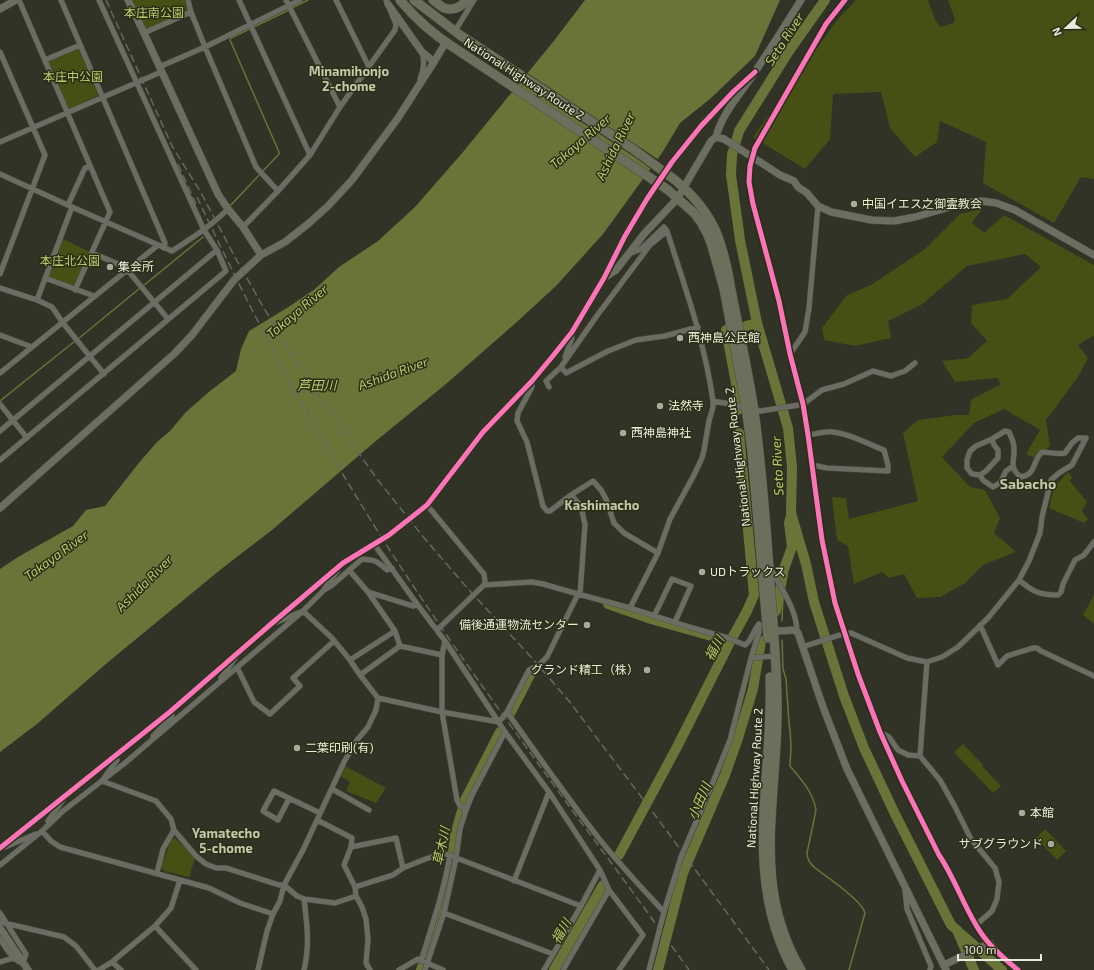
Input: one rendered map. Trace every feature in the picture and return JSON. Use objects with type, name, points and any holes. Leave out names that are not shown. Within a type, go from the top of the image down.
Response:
[{"type":"highway","name":"National Highway Route 2","points":[[400,0],[416,18],[450,44],[668,190],[694,213],[701,222],[712,246],[724,289],[748,408],[758,448],[769,565],[767,626]]},
{"type":"highway","name":"National Highway Route 2","points":[[414,0],[458,33],[633,149],[675,180],[696,199],[717,232],[726,264],[738,326],[748,408],[767,626],[771,690],[763,840],[765,878],[768,901],[774,925],[793,970]]},
{"type":"highway","points":[[433,0],[443,8],[454,9],[463,5],[467,0]]},
{"type":"highway","name":"National Highway Route 2","points":[[769,656],[777,690],[777,718],[770,826],[770,866],[780,922],[787,941],[801,970]]},
{"type":"street","points":[[0,8],[16,0]]},
{"type":"street","points":[[20,0],[110,212],[75,290]]},
{"type":"street","points":[[61,0],[165,243],[164,248]]},
{"type":"street","points":[[0,460],[226,271],[217,250],[204,230],[99,0]]},
{"type":"street","points":[[128,0],[218,194],[243,227],[261,255]]},
{"type":"street","points":[[188,0],[191,12],[205,47],[256,167],[278,191]]},
{"type":"street","points":[[239,0],[310,156]]},
{"type":"street","points":[[0,142],[136,83],[300,0]]},
{"type":"street","points":[[336,0],[369,67]]},
{"type":"street","points":[[458,33],[474,0]]},
{"type":"street","points":[[720,138],[719,126],[728,110],[755,72],[801,0]]},
{"type":"street","points":[[845,0],[826,24],[756,148],[750,166],[749,182],[753,204],[780,301],[808,435],[822,540],[835,603],[858,674],[894,765],[938,855],[945,864],[976,925],[988,944],[1018,970]]},
{"type":"street","points":[[243,227],[310,156],[340,107],[395,30],[396,24],[387,2]]},
{"type":"street","points":[[387,2],[422,52],[434,62]]},
{"type":"street","points":[[289,6],[340,107]]},
{"type":"street","points":[[144,33],[191,12]]},
{"type":"street","points":[[0,508],[174,354],[192,335],[234,280],[261,255],[285,242],[328,206],[368,160],[414,95],[434,62],[450,44]]},
{"type":"street","points":[[45,60],[80,45]]},
{"type":"street","points":[[0,52],[45,155],[0,274]]},
{"type":"street","points":[[414,95],[422,74],[424,62],[422,52]]},
{"type":"street","points":[[0,848],[171,711],[240,652],[270,624],[343,563],[390,535],[427,505],[483,432],[532,381],[572,332],[604,278],[625,236],[647,199],[672,162],[701,126],[728,97],[755,72]]},
{"type":"street","points":[[728,97],[730,102],[728,110]]},
{"type":"street","points":[[604,278],[616,270],[644,234],[668,210],[684,188],[711,141],[720,138],[780,175],[794,181],[798,187],[807,193],[818,206],[831,212],[863,219],[894,221],[915,217],[964,203],[981,201],[996,203],[1015,210],[1094,255]]},
{"type":"street","points":[[37,300],[85,168],[90,166]]},
{"type":"street","points":[[0,174],[172,251],[220,218],[228,209]]},
{"type":"street","points":[[790,354],[805,332],[809,308],[818,206]]},
{"type":"street","points":[[627,255],[641,249],[664,227],[667,231],[698,327],[710,378],[713,401],[702,458],[670,519],[658,553],[630,608]]},
{"type":"street","points":[[549,387],[546,381],[561,366],[639,258],[650,245],[667,231]]},
{"type":"street","points":[[0,373],[158,245]]},
{"type":"street","points":[[0,431],[217,250]]},
{"type":"street","points":[[92,253],[125,267],[168,319]]},
{"type":"street","points":[[45,278],[94,296]]},
{"type":"street","points":[[0,288],[37,300],[52,307],[104,374]]},
{"type":"street","points":[[561,366],[566,373],[608,351],[636,340],[665,336],[698,327]]},
{"type":"street","points":[[561,366],[572,338],[572,332]]},
{"type":"street","points":[[0,335],[32,347]]},
{"type":"street","points":[[713,401],[748,408],[801,404],[822,390],[844,384],[873,371],[891,376],[905,371],[915,363]]},
{"type":"street","points":[[532,381],[532,387],[518,413],[517,421],[527,442],[542,506],[547,511],[550,511],[593,481],[601,490],[606,499],[614,523],[624,533],[658,553]]},
{"type":"street","points":[[0,404],[27,438]]},
{"type":"street","points":[[805,647],[845,634],[851,634],[907,658],[927,662],[942,657],[958,647],[993,613],[1019,580],[1029,561],[1040,533],[1042,517],[1051,480],[1072,465],[1086,438],[1078,438],[1072,443],[1065,454],[1058,455],[1042,452],[1037,458],[1035,467],[1027,476],[1021,477],[1012,467],[1014,447],[1009,432],[1005,431],[976,446],[970,451],[967,460],[967,468],[972,474],[980,476],[993,487],[1000,483],[1006,471],[1012,467]]},
{"type":"street","points":[[808,435],[832,432],[858,438],[884,450],[888,471],[827,468],[812,465]]},
{"type":"street","points":[[980,476],[998,458],[998,450],[992,439]]},
{"type":"street","points":[[541,662],[546,657],[579,594],[585,525],[581,506],[571,495]]},
{"type":"street","points":[[427,505],[484,574],[485,580],[484,585],[437,630]]},
{"type":"street","points":[[1019,580],[1036,593],[1058,595],[1061,592],[1063,584],[1076,560],[1084,555],[1094,542]]},
{"type":"street","points":[[374,544],[445,641],[505,732],[549,792],[600,870],[609,890],[643,935],[619,970]]},
{"type":"street","points":[[324,590],[331,586],[362,559],[378,562],[387,570],[392,568]]},
{"type":"street","points":[[0,865],[42,831],[62,811],[125,763],[303,611],[324,590],[343,563]]},
{"type":"street","points":[[769,565],[792,607],[797,632],[805,647],[823,707],[847,769],[905,888],[946,966],[988,944]]},
{"type":"street","points":[[349,570],[368,592],[395,631],[400,646]]},
{"type":"street","points":[[654,616],[672,579],[691,586],[675,622]]},
{"type":"street","points":[[484,585],[532,582],[543,584],[630,608],[728,638],[745,645],[748,644],[756,627],[767,626],[780,631],[794,630],[797,632]]},
{"type":"street","points":[[368,592],[413,606],[417,604]]},
{"type":"street","points":[[270,624],[303,611]]},
{"type":"street","points":[[303,611],[332,638],[378,698],[442,712],[499,722]]},
{"type":"street","points":[[980,625],[998,665],[1007,656],[1037,648],[1094,676]]},
{"type":"street","points":[[652,969],[664,912],[682,853],[730,740],[760,632],[767,626]]},
{"type":"street","points":[[350,660],[395,631]]},
{"type":"street","points":[[238,667],[254,702],[270,714],[300,686],[293,678],[334,641]]},
{"type":"street","points":[[445,641],[442,656],[442,712],[457,800],[464,808]]},
{"type":"street","points":[[360,675],[400,646],[442,656]]},
{"type":"street","points":[[217,684],[240,652]]},
{"type":"street","points":[[752,658],[769,656]]},
{"type":"street","points":[[927,662],[920,756],[940,780],[971,839],[995,868],[999,882],[997,899],[992,911],[976,925]]},
{"type":"street","points":[[499,722],[507,712],[529,670],[533,668]]},
{"type":"street","points":[[258,970],[267,931],[273,914],[280,901],[284,885],[303,850],[345,760],[357,740],[368,726],[376,710],[378,698]]},
{"type":"street","points":[[151,741],[151,737],[172,717],[171,711]]},
{"type":"street","points":[[507,712],[597,836],[664,912]]},
{"type":"street","points":[[424,962],[444,913],[453,856],[464,808],[505,732]]},
{"type":"street","points":[[880,732],[889,737],[898,750],[908,755],[920,756]]},
{"type":"street","points":[[102,781],[117,760],[115,756]]},
{"type":"street","points":[[102,781],[156,801],[171,819],[174,830],[196,856],[206,864],[216,868],[226,868],[279,885],[284,885],[297,896],[304,899],[335,903],[356,896]]},
{"type":"street","points":[[332,789],[369,810]]},
{"type":"street","points":[[289,799],[278,820],[263,811],[274,791],[320,814]]},
{"type":"street","points":[[514,881],[549,792]]},
{"type":"street","points":[[0,848],[42,831],[65,796]]},
{"type":"street","points":[[317,820],[352,838],[351,847],[344,864],[355,887],[356,896],[366,919],[368,939],[366,963],[370,970]]},
{"type":"street","points":[[157,873],[163,849],[174,830]]},
{"type":"street","points":[[42,831],[51,841],[60,847],[209,888],[240,903],[273,914]]},
{"type":"street","points":[[351,847],[396,838],[403,868]]},
{"type":"street","points":[[355,887],[393,875],[403,868],[443,853],[581,906]]},
{"type":"street","points":[[425,970],[424,962],[447,870],[453,856]]},
{"type":"street","points":[[544,970],[600,870]]},
{"type":"street","points":[[99,970],[112,962],[155,926],[171,908],[180,880]]},
{"type":"street","points":[[905,888],[907,908],[930,966],[930,970]]},
{"type":"street","points":[[563,970],[609,890]]},
{"type":"street","points":[[304,899],[308,940],[308,957],[304,970]]},
{"type":"street","points":[[0,913],[26,954],[18,959],[0,962]]},
{"type":"street","points":[[444,913],[553,954]]},
{"type":"street","points":[[0,922],[64,937],[76,946],[95,970]]},
{"type":"street","points":[[155,926],[196,970]]},
{"type":"street","points":[[0,928],[18,959]]},
{"type":"street","points":[[0,939],[28,970]]},
{"type":"street","points":[[398,970],[418,959],[444,970]]},
{"type":"street","points":[[112,962],[121,970]]},
{"type":"green space","name":"本庄南公園","points":[[132,0],[185,0],[188,10],[187,13],[147,30]]},
{"type":"green space","points":[[856,0],[928,0],[936,22],[941,27],[953,23],[955,19],[948,0],[1094,0],[1094,179],[1081,177],[1054,223],[983,183],[986,142],[940,121],[937,142],[915,157],[890,128],[881,92],[833,94],[830,139],[805,169],[753,137],[838,19]]},
{"type":"green space","name":"本庄中公園","points":[[79,49],[98,94],[97,96],[71,109],[68,108],[48,61]]},
{"type":"green space","points":[[982,209],[972,223],[984,233],[1004,215],[1094,265],[1094,337],[1093,336],[1078,345],[1088,358],[1078,377],[1046,420],[1050,446],[1037,459],[1026,454],[1040,430],[1004,409],[974,423],[942,457],[970,487],[985,490],[1000,518],[994,533],[1016,552],[983,565],[965,583],[940,597],[917,598],[904,574],[889,578],[882,572],[854,584],[848,546],[837,540],[832,497],[846,498],[849,519],[918,501],[903,433],[918,420],[956,415],[969,415],[971,400],[1001,384],[997,378],[955,382],[942,361],[968,358],[987,341],[971,323],[972,305],[1007,299],[1041,267],[1025,254],[967,266],[921,305],[888,321],[891,338],[855,346],[824,340],[822,328],[847,295],[871,285],[925,249],[960,214]]},
{"type":"green space","name":"本庄北公園","points":[[63,239],[90,252],[75,288],[49,278],[48,275]]},
{"type":"green space","points":[[1068,472],[1072,477],[1070,481],[1087,502],[1082,511],[1088,519],[1084,523],[1049,508],[1054,487]]},
{"type":"green space","points":[[1094,595],[1094,624],[1083,615]]},
{"type":"green space","points":[[963,744],[1001,786],[993,793],[954,752]]},
{"type":"green space","points":[[345,766],[386,788],[376,803],[346,791],[350,782],[341,776]]},
{"type":"green space","name":"サブグラウンド","points":[[1045,829],[1066,851],[1057,860],[1036,838]]},
{"type":"green space","points":[[172,838],[176,839],[195,858],[189,877],[164,871],[161,867]]},
{"type":"water","name":"芦田川","points":[[585,0],[780,0],[755,56],[711,98],[680,123],[662,153],[603,234],[557,285],[446,384],[377,440],[272,530],[220,570],[107,663],[37,724],[0,752],[0,569],[18,557],[73,526],[86,510],[105,506],[138,464],[186,412],[236,371],[241,349],[249,331],[315,289],[339,267],[378,241],[415,207],[463,152],[553,42]]},
{"type":"pier","points":[[526,72],[659,160],[652,170],[519,81]]},
{"type":"waterway","points":[[292,8],[308,0]]},
{"type":"waterway","name":"Seto River","points":[[825,0],[789,51],[739,131],[732,155],[731,175],[740,240],[757,323],[788,428],[792,467],[791,513],[806,564],[814,602],[844,696],[864,748],[894,812],[951,925],[957,930],[974,970]]},
{"type":"waterway","points":[[230,206],[279,154],[230,40],[231,38],[289,10]]},
{"type":"waterway","points":[[143,286],[203,237]]},
{"type":"waterway","points":[[78,339],[140,288]]},
{"type":"waterway","name":"福川","points":[[746,326],[757,323]]},
{"type":"waterway","name":"福川","points":[[728,329],[726,330],[739,399],[738,410]]},
{"type":"waterway","points":[[0,401],[75,341]]},
{"type":"waterway","name":"福川","points":[[619,855],[678,745],[754,595],[739,433]]},
{"type":"waterway","name":"小田川","points":[[776,611],[784,569],[792,547],[789,523],[790,519]]},
{"type":"waterway","name":"小田川","points":[[783,573],[783,585]]},
{"type":"waterway","points":[[782,621],[783,595]]},
{"type":"waterway","name":"草木川","points":[[608,604],[651,619],[715,637]]},
{"type":"waterway","points":[[782,640],[783,669],[786,679],[790,730],[790,766],[812,797],[816,810],[807,853],[808,858],[810,863],[815,868],[858,902],[865,913],[849,970]]},
{"type":"waterway","name":"小田川","points":[[658,970],[683,873],[725,775],[738,738],[753,689],[761,641]]},
{"type":"waterway","name":"草木川","points":[[511,712],[532,671]]},
{"type":"waterway","name":"草木川","points":[[421,970],[446,890],[455,836],[465,800],[500,732]]},
{"type":"waterway","name":"福川","points":[[554,970],[603,885]]},
{"type":"waterway","points":[[960,933],[1002,970]]},
{"type":"railway","points":[[106,0],[172,146],[200,191],[265,310],[325,405],[377,479],[425,539],[569,701],[769,970]]},
{"type":"railway","points":[[178,164],[196,204]]},
{"type":"railway","points":[[197,197],[262,329],[285,372],[333,457],[384,541],[407,577],[480,682],[689,970]]},
{"type":"cycle path","points":[[845,0],[826,24],[755,148],[750,166],[749,182],[753,204],[779,301],[790,354],[803,404],[822,540],[835,603],[858,674],[880,732],[902,781],[971,916],[989,944],[1018,970]]},
{"type":"cycle path","points":[[0,848],[171,711],[343,563],[389,535],[427,505],[483,432],[532,381],[572,332],[604,278],[625,236],[647,199],[672,162],[701,126],[734,91],[755,72]]},
{"type":"place","name":"中国イエス之御霊教会","points":[[854,204]]},
{"type":"place","name":"集会所","points":[[110,267]]},
{"type":"place","name":"西神島公民館","points":[[680,338]]},
{"type":"place","name":"法然寺","points":[[660,406]]},
{"type":"place","name":"西神島神社","points":[[623,433]]},
{"type":"place","name":"UDトラックス","points":[[702,572]]},
{"type":"place","name":"備後通運物流センター","points":[[587,625]]},
{"type":"place","name":"グランド精工（株）","points":[[647,670]]},
{"type":"place","name":"二葉印刷(有)","points":[[297,748]]},
{"type":"place","name":"本館","points":[[1022,813]]},
{"type":"place","name":"サブグラウンド","points":[[1051,844]]},
{"type":"district","name":"Minamihonjo 2-chome","points":[[349,78]]},
{"type":"district","name":"Sabacho","points":[[1028,484]]},
{"type":"district","name":"Kashimacho","points":[[602,505]]},
{"type":"district","name":"Yamatecho 5-chome","points":[[226,840]]},
{"type":"water label","name":"Takaya River","points":[[580,141]]},
{"type":"water label","name":"Ashida River","points":[[615,146]]},
{"type":"water label","name":"Takaya River","points":[[297,311]]},
{"type":"water label","name":"Ashida River","points":[[393,373]]},
{"type":"water label","name":"Takaya River","points":[[56,555]]},
{"type":"water label","name":"Ashida River","points":[[144,583]]}]
